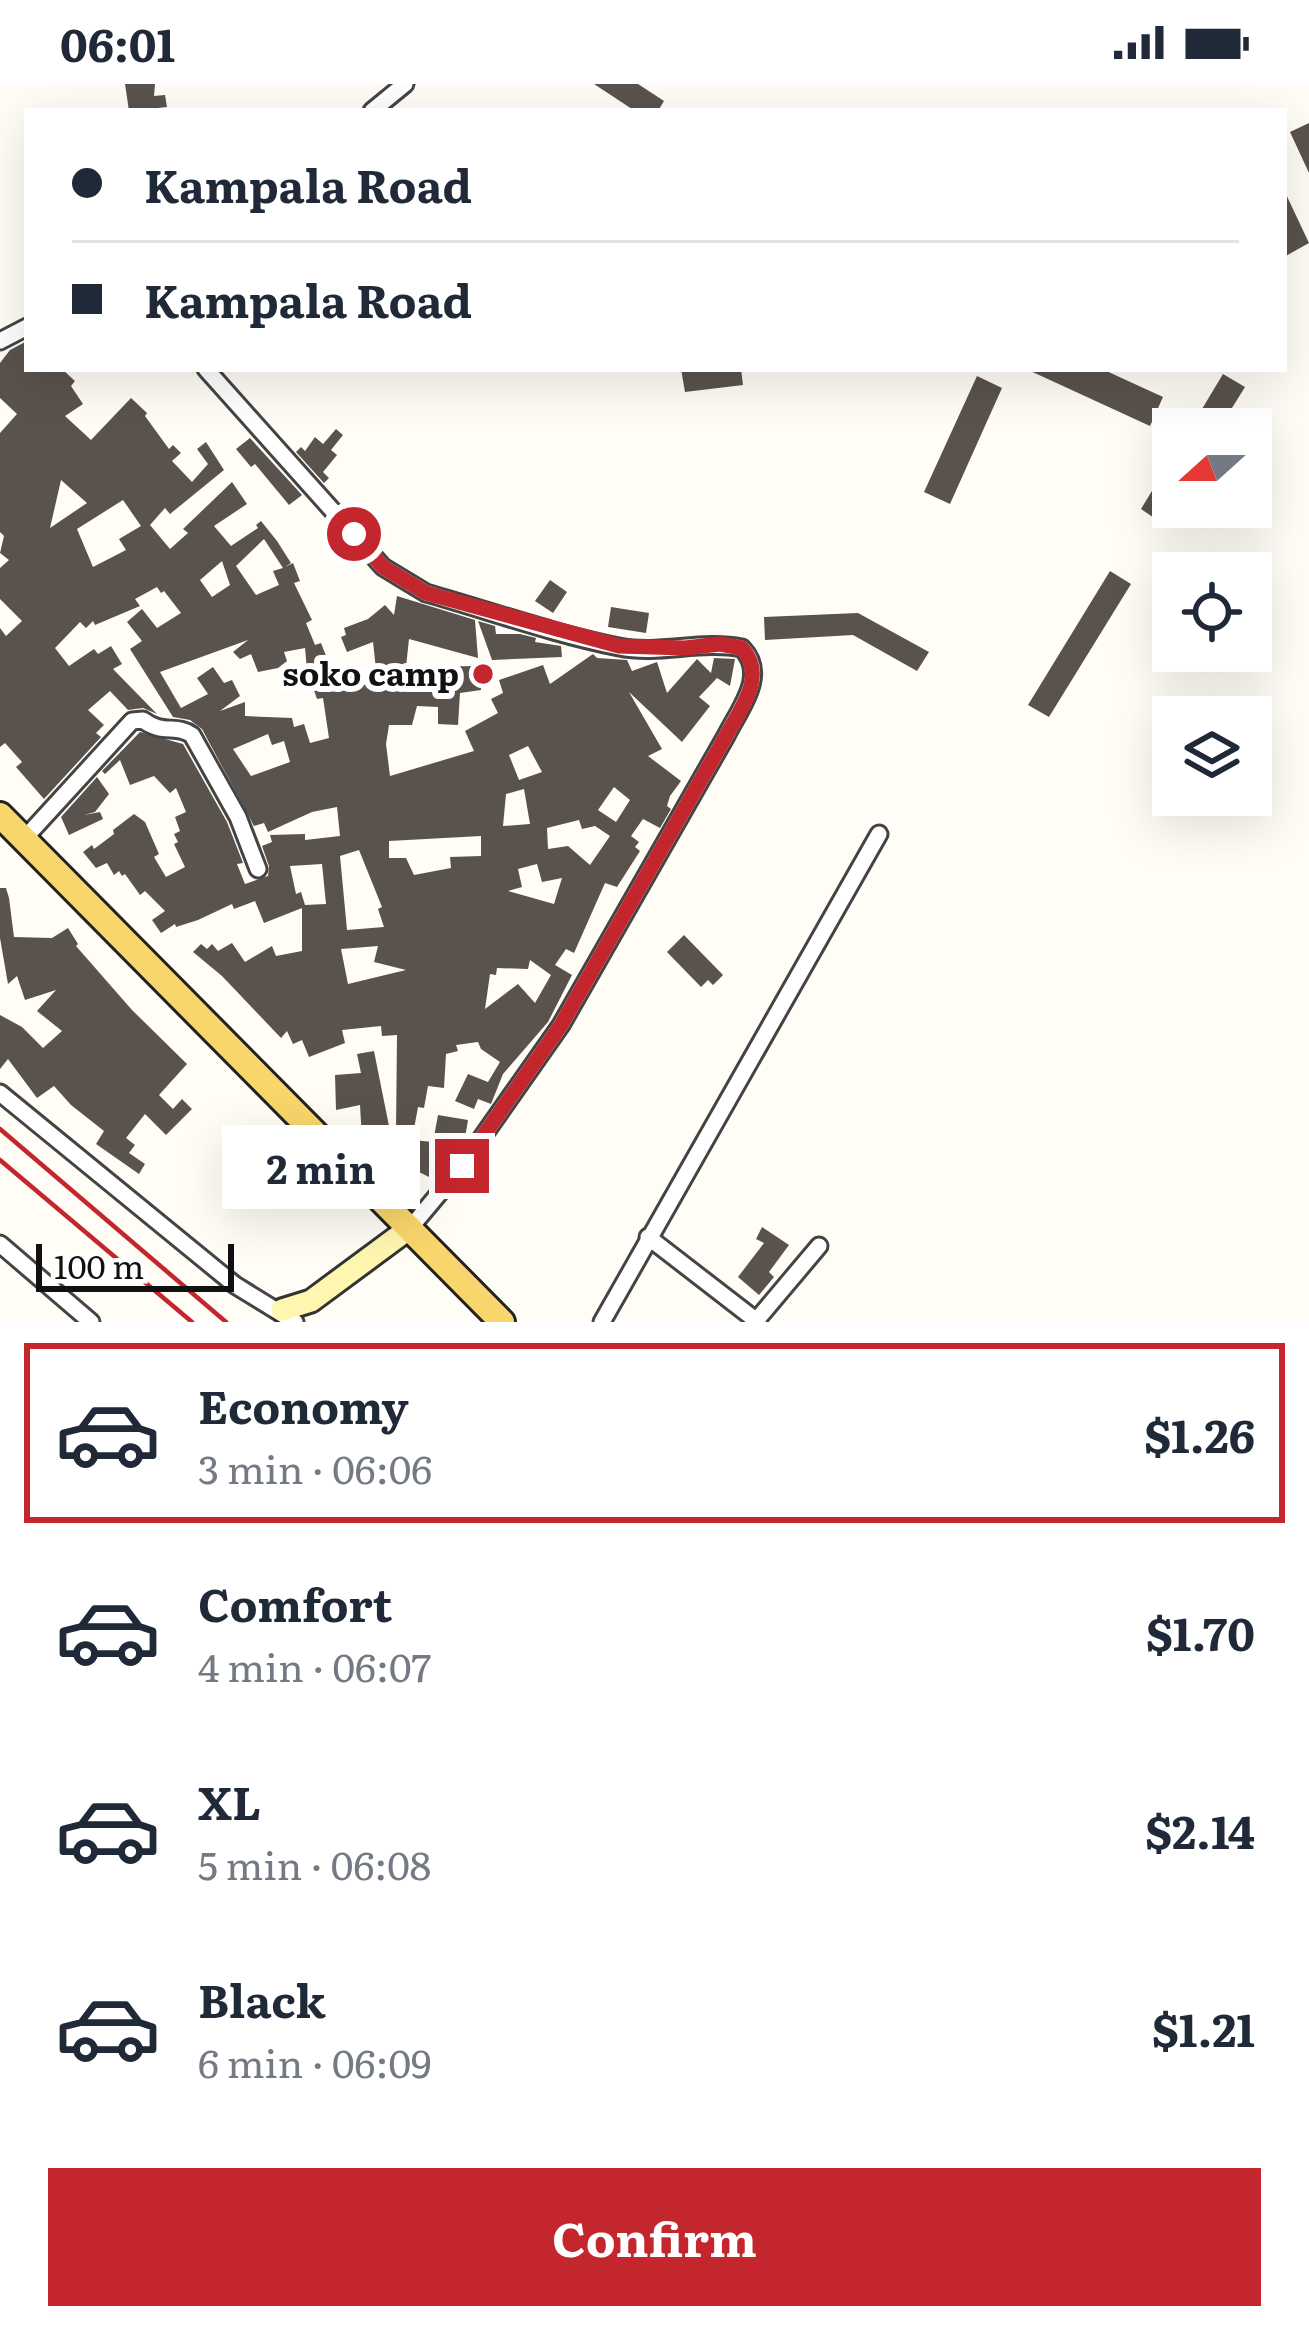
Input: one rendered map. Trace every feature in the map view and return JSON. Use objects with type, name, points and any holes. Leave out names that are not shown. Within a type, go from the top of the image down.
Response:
[{"type":"main road","points":[[0,814],[502,1322]]},
{"type":"street","points":[[376,108],[404,84]]},
{"type":"street","points":[[0,1094],[235,1285],[289,1316],[411,1227],[462,1166],[561,1025],[752,687],[754,668],[742,648],[720,644],[619,646],[426,593],[405,582],[383,567],[209,372]]},
{"type":"street","points":[[24,838],[137,719],[160,731],[186,730],[192,735],[238,817],[258,869]]},
{"type":"street","points":[[602,1322],[879,834]]},
{"type":"street","points":[[648,1237],[756,1322],[820,1246]]},
{"type":"street","points":[[0,1244],[91,1322]]},
{"type":"building","points":[[125,84],[155,84],[154,96],[165,95],[167,107],[129,108]]},
{"type":"building","points":[[594,84],[638,84],[664,101],[660,108],[630,108]]},
{"type":"building","points":[[1309,123],[1309,173],[1290,132]]},
{"type":"building","points":[[1287,196],[1309,243],[1287,255]]},
{"type":"building","points":[[24,343],[24,372],[65,372],[75,381],[71,386],[83,404],[65,416],[91,440],[131,398],[147,413],[169,449],[173,445],[181,453],[172,461],[192,482],[208,464],[197,449],[206,442],[224,470],[170,514],[165,508],[150,525],[170,549],[188,533],[183,529],[232,482],[247,504],[214,526],[231,546],[261,521],[277,541],[291,563],[285,567],[293,563],[300,581],[294,583],[312,620],[306,623],[315,645],[321,643],[330,679],[377,678],[373,642],[347,652],[341,637],[346,635],[344,628],[368,619],[385,605],[394,615],[397,596],[475,620],[478,658],[409,639],[406,667],[479,666],[481,690],[460,693],[458,725],[438,724],[438,707],[417,706],[412,725],[389,725],[390,776],[474,751],[465,731],[498,713],[491,699],[503,693],[499,680],[543,665],[550,684],[593,654],[627,660],[632,671],[657,662],[667,693],[697,659],[711,673],[714,658],[735,659],[730,686],[717,678],[699,697],[710,706],[682,742],[629,692],[662,749],[648,756],[681,781],[670,796],[667,806],[671,809],[660,828],[643,819],[631,836],[639,842],[635,847],[640,851],[617,887],[605,883],[574,953],[566,949],[555,965],[572,975],[548,1022],[503,1074],[491,1104],[478,1099],[474,1109],[455,1101],[468,1074],[488,1082],[500,1062],[478,1042],[456,1045],[458,1051],[446,1054],[444,1088],[428,1086],[424,1108],[418,1107],[412,1140],[433,1142],[438,1115],[468,1120],[465,1138],[459,1137],[455,1155],[444,1153],[435,1180],[411,1168],[417,1158],[410,1157],[411,1147],[394,1144],[387,1161],[375,1156],[384,1137],[362,1139],[360,1105],[336,1110],[335,1075],[361,1073],[357,1054],[374,1051],[390,1131],[396,1131],[397,1035],[382,1036],[381,1026],[342,1030],[345,1043],[309,1057],[302,1040],[293,1044],[287,1031],[281,1038],[193,952],[201,944],[207,949],[212,944],[218,951],[232,943],[245,962],[272,946],[276,956],[302,951],[302,908],[264,923],[255,901],[234,909],[232,904],[161,933],[152,920],[165,911],[145,891],[140,895],[125,874],[114,875],[107,863],[96,868],[83,852],[92,845],[94,849],[134,814],[145,822],[159,854],[154,857],[166,877],[185,867],[174,844],[178,842],[174,834],[180,831],[175,817],[186,812],[176,788],[170,793],[154,776],[130,785],[120,760],[105,774],[102,771],[140,732],[183,744],[227,822],[243,863],[237,864],[245,884],[268,876],[262,846],[272,842],[270,835],[305,834],[305,840],[340,836],[337,807],[312,812],[268,832],[264,823],[254,826],[202,729],[190,720],[173,717],[130,649],[142,641],[127,622],[142,609],[157,628],[181,613],[164,591],[157,587],[135,599],[140,606],[95,625],[93,621],[86,628],[80,622],[55,648],[69,666],[94,649],[98,654],[111,646],[122,664],[113,669],[157,714],[143,708],[128,710],[110,691],[88,710],[104,725],[96,733],[101,737],[44,799],[16,767],[22,762],[5,743],[0,747],[0,628],[6,636],[22,621],[0,599],[0,568],[9,560],[0,553],[4,536],[0,532],[0,433],[17,414],[0,398],[0,363]],"holes":[[[61,480],[87,503],[50,528]],[[123,500],[141,526],[119,539],[126,550],[93,567],[77,529]],[[264,539],[283,568],[273,571],[279,585],[256,595],[236,566]],[[222,561],[230,585],[212,597],[200,580]],[[248,640],[233,652],[240,659],[251,654],[258,672],[278,668],[287,661],[284,652],[305,648],[317,699],[323,698],[329,738],[310,743],[304,724],[294,727],[292,718],[245,716],[245,702],[220,711],[240,696],[232,680],[224,683],[213,667],[197,678],[208,694],[181,708],[160,672]],[[268,734],[272,745],[284,741],[290,762],[251,776],[233,749]],[[528,746],[542,772],[519,780],[509,755]],[[614,787],[630,800],[616,822],[598,810]],[[524,789],[530,824],[503,826],[506,794]],[[579,820],[582,829],[595,826],[610,836],[590,865],[568,846],[548,849],[547,828]],[[481,836],[481,856],[450,857],[451,868],[414,875],[406,858],[389,858],[389,841]],[[359,850],[382,907],[378,909],[384,927],[347,930],[340,856]],[[322,864],[326,904],[305,905],[301,892],[296,894],[290,866]],[[537,864],[542,882],[562,878],[554,904],[508,891],[522,887],[518,869]],[[378,946],[374,962],[406,970],[348,984],[341,949]],[[530,960],[551,975],[535,1003],[518,984],[485,1009],[490,974],[496,975],[497,968],[528,969]]]},
{"type":"building","points":[[682,372],[741,372],[743,385],[685,392]]},
{"type":"building","points":[[1033,372],[1109,372],[1163,397],[1158,408],[1152,408],[1150,426]]},
{"type":"building","points":[[1223,374],[1245,387],[1232,408],[1203,408]]},
{"type":"building","points":[[977,376],[1002,388],[950,504],[924,492]]},
{"type":"building","points":[[336,429],[343,435],[331,450],[337,455],[323,472],[329,478],[324,483],[296,452],[301,447],[305,451],[315,437],[323,444]]},
{"type":"building","points":[[250,438],[302,495],[289,505],[236,449]]},
{"type":"building","points":[[1152,491],[1152,517],[1141,509]]},
{"type":"building","points":[[1110,571],[1131,584],[1049,717],[1028,705]]},
{"type":"building","points":[[550,580],[567,592],[553,613],[535,601]]},
{"type":"building","points":[[611,607],[649,613],[646,633],[608,627]]},
{"type":"building","points":[[858,613],[929,652],[917,671],[853,635],[765,640],[764,617]]},
{"type":"building","points":[[478,621],[495,626],[496,634],[520,634],[561,646],[562,657],[492,660]]},
{"type":"building","points":[[97,777],[109,794],[95,812],[84,815],[100,812],[103,819],[69,835],[61,817]]},
{"type":"building","points":[[0,888],[6,888],[9,898],[14,937],[52,938],[68,928],[76,946],[132,1010],[187,1064],[159,1095],[173,1109],[182,1099],[192,1109],[166,1135],[145,1114],[126,1138],[135,1145],[129,1153],[145,1164],[139,1174],[96,1144],[104,1131],[54,1086],[37,1098],[8,1059],[0,1069],[0,1015],[22,1027],[43,1048],[62,1031],[37,1011],[56,990],[25,1000],[17,976],[8,984],[0,938]]},
{"type":"building","points":[[684,935],[723,975],[713,985],[708,980],[701,987],[667,952]]},
{"type":"building","points":[[762,1227],[789,1245],[769,1272],[774,1277],[759,1295],[738,1277],[764,1243],[756,1239]]},
{"type":"railway","points":[[0,1129],[226,1322]]},
{"type":"railway","points":[[0,1160],[192,1322]]},
{"type":"place","name":"soko camp","points":[[483,674]]},
{"type":"route","points":[[354,534],[383,567],[426,593],[619,646],[720,644],[742,648],[754,668],[752,687],[726,736],[561,1025],[462,1166]]}]
